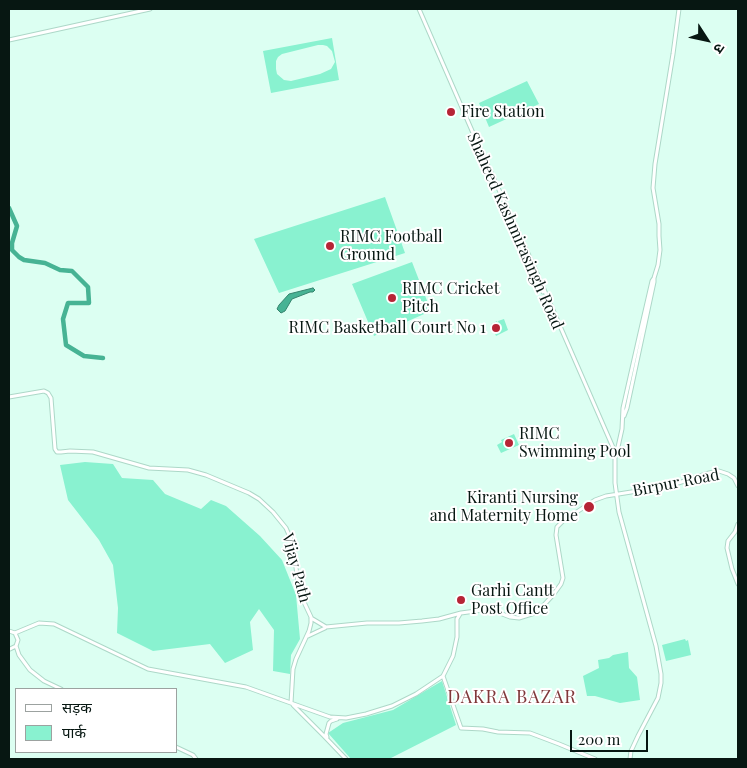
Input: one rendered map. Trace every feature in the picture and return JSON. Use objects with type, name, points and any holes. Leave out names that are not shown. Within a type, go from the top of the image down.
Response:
[{"type":"street","points":[[9,40],[150,9]]},
{"type":"street","name":"Shaheed Kashmirasingh Road","points":[[418,9],[471,134],[615,453]]},
{"type":"street","points":[[630,759],[631,751],[658,698],[661,674],[656,646],[619,512],[616,494],[615,453],[622,430],[624,408],[649,291],[658,265],[660,250],[659,224],[653,188],[654,164],[679,9]]},
{"type":"street","name":"Vijay Path","points":[[9,397],[44,391],[48,393],[51,398],[57,452],[94,452],[149,468],[188,470],[206,475],[249,493],[259,499],[273,512],[286,528],[293,544],[298,583],[311,617],[307,636],[293,669],[291,703]]},
{"type":"street","name":"Birpur Road","points":[[461,613],[492,610],[510,617],[519,618],[538,612],[553,595],[563,578],[556,535],[557,527],[595,500],[616,494],[669,486],[719,471],[734,478],[738,486]]},
{"type":"street","points":[[738,524],[728,541],[727,548],[738,584]]},
{"type":"street","points":[[307,636],[326,627],[422,621],[461,613]]},
{"type":"street","points":[[16,634],[39,623],[54,624],[148,668],[246,687],[337,718],[346,718],[392,706],[416,694],[443,676],[453,656],[458,617],[461,613]]},
{"type":"street","points":[[311,617],[326,627]]},
{"type":"street","points":[[9,631],[16,634]]},
{"type":"street","points":[[16,634],[18,643],[16,646],[26,666],[44,681],[59,688]]},
{"type":"street","points":[[16,646],[10,649],[19,655]]},
{"type":"street","points":[[443,676],[460,728],[530,733],[595,759]]},
{"type":"street","points":[[291,703],[346,759]]},
{"type":"street","points":[[328,740],[326,734],[329,723],[337,718]]},
{"type":"street","points":[[178,747],[193,755],[196,759]]},
{"type":"green space","points":[[332,38],[339,80],[271,93],[263,51]],"holes":[[[323,45],[332,51],[335,62],[331,69],[320,74],[291,81],[284,80],[277,74],[276,61],[282,54]]]},
{"type":"green space","points":[[527,81],[539,104],[489,127],[479,103]]},
{"type":"green space","name":"RIMC Football Ground","points":[[385,197],[405,253],[279,293],[254,239]]},
{"type":"green space","name":"RIMC Cricket Pitch","points":[[412,262],[431,311],[374,336],[352,284]]},
{"type":"green space","points":[[504,319],[508,330],[496,336],[491,324],[497,321],[499,326],[498,321]]},
{"type":"green space","name":"RIMC Swimming Pool","points":[[514,434],[519,445],[501,453],[497,445],[502,442],[501,440]]},
{"type":"green space","points":[[85,462],[113,464],[122,478],[153,480],[165,494],[201,509],[211,500],[226,506],[260,536],[282,560],[296,595],[300,639],[291,655],[290,674],[273,671],[274,630],[259,609],[250,622],[253,650],[225,663],[210,644],[153,651],[117,633],[118,608],[113,565],[99,540],[68,500],[60,465]]},
{"type":"green space","points":[[685,639],[686,641],[688,640],[691,655],[666,661],[662,645]]},
{"type":"green space","points":[[628,652],[629,668],[637,677],[640,700],[620,703],[595,696],[587,696],[583,676],[599,668],[598,660]]},
{"type":"green space","points":[[442,681],[456,725],[389,759],[351,759],[328,733],[343,723],[393,710]]},
{"type":"shaded area","points":[[313,288],[315,290],[313,292],[292,299],[285,311],[281,313],[277,309],[289,294]]},
{"type":"waterway","points":[[9,208],[17,226],[12,250],[24,260],[45,263],[60,270],[72,271],[88,287],[89,303],[68,303],[63,319],[66,345],[84,356],[103,358]]},
{"type":"place","name":"Fire Station","points":[[451,112]]},
{"type":"place","name":"RIMC Football Ground","points":[[330,246]]},
{"type":"place","name":"RIMC Cricket Pitch","points":[[392,298]]},
{"type":"place","name":"RIMC Basketball Court No 1","points":[[496,328]]},
{"type":"place","name":"RIMC Swimming Pool","points":[[509,443]]},
{"type":"place","name":"Kiranti Nursing and Maternity Home","points":[[589,507]]},
{"type":"place","name":"Garhi Cantt Post Office","points":[[461,600]]},
{"type":"district","name":"DAKRA BAZAR","points":[[512,697]]}]
